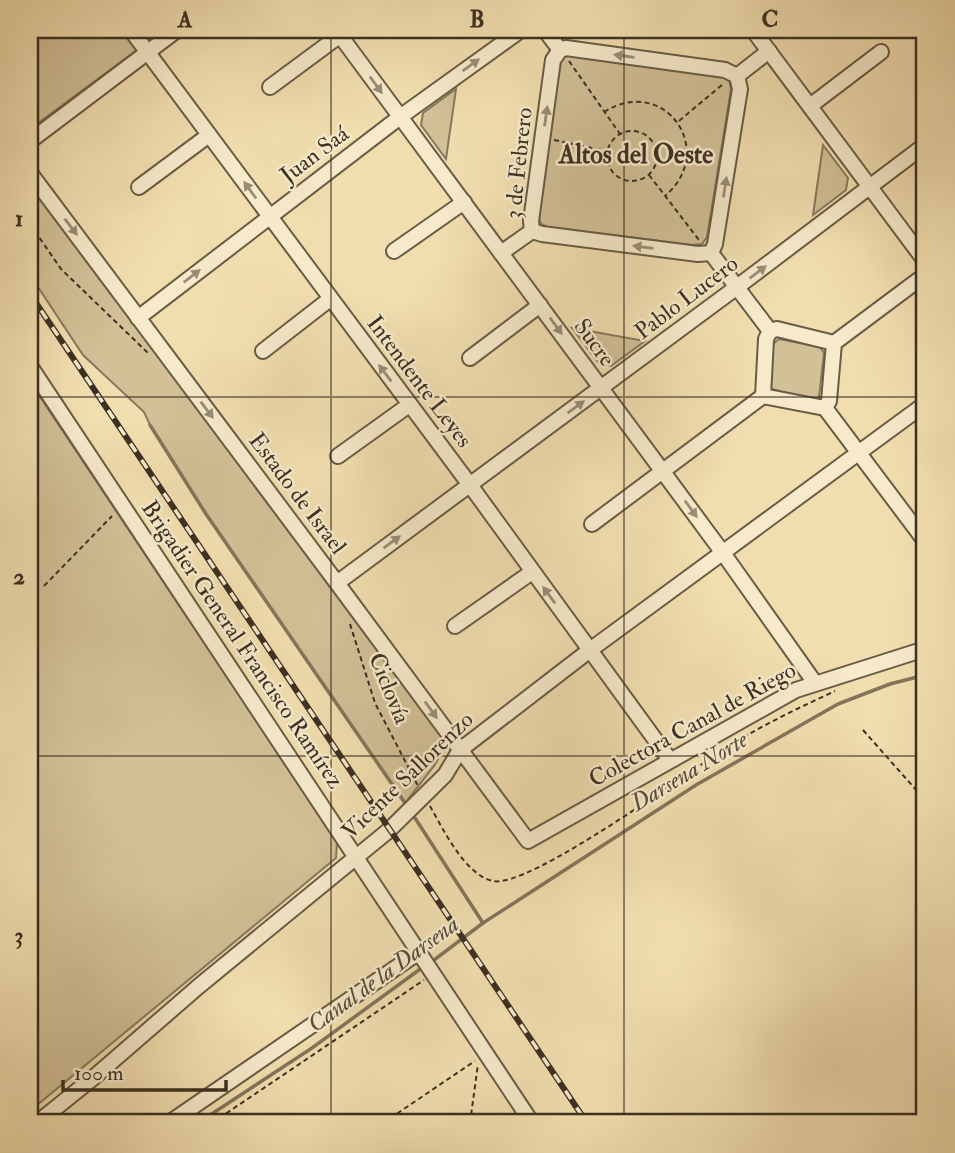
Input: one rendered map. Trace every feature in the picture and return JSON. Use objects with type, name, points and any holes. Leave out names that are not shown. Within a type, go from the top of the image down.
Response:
[{"type":"street","name":"Intendente Leyes","points":[[131,30],[470,485],[670,760]]},
{"type":"street","points":[[30,141],[177,30]]},
{"type":"street","name":"Juan Saá","points":[[138,318],[400,117],[520,30]]},
{"type":"street","points":[[545,30],[562,52],[566,48],[725,70],[733,77],[740,89],[715,244],[706,248],[770,331]]},
{"type":"street","points":[[753,30],[925,261]]},
{"type":"street","points":[[270,87],[341,32]]},
{"type":"street","name":"Sucre","points":[[341,32],[400,117],[723,552],[815,683]]},
{"type":"street","points":[[733,77],[769,51]]},
{"type":"street","name":"3 de Febrero","points":[[562,52],[553,60],[532,231],[672,250],[706,248]]},
{"type":"street","points":[[810,106],[881,52]]},
{"type":"street","points":[[139,187],[209,135]]},
{"type":"street","name":"Pablo Lucero","points":[[337,583],[925,145]]},
{"type":"street","name":"Estado de Israel","points":[[30,173],[528,841]]},
{"type":"street","points":[[394,251],[464,202]]},
{"type":"street","points":[[501,253],[532,231]]},
{"type":"street","points":[[825,408],[829,401],[834,343],[925,275]]},
{"type":"street","points":[[263,351],[330,299]]},
{"type":"street","points":[[470,358],[540,304]]},
{"type":"street","points":[[592,524],[763,396],[766,339],[770,331],[777,329],[834,343]]},
{"type":"street","name":"Brigadier General Francisco Ramírez","points":[[30,366],[532,1123]]},
{"type":"street","points":[[763,396],[825,408]]},
{"type":"street","name":"Vicente Sallorenzo","points":[[37,1123],[388,831],[445,775],[460,751],[590,650],[925,404]]},
{"type":"street","points":[[338,456],[409,405]]},
{"type":"street","points":[[825,408],[925,541]]},
{"type":"street","points":[[455,626],[532,572]]},
{"type":"street","name":"Colectora Canal de Riego","points":[[528,841],[796,690],[925,649]]},
{"type":"street","points":[[169,1123],[427,963]]},
{"type":"path","points":[[562,52],[620,134]]},
{"type":"path","points":[[678,121],[733,77]]},
{"type":"path","points":[[604,112],[617,105],[637,100],[654,104],[678,121],[685,138],[683,176],[665,196]]},
{"type":"path","points":[[638,132],[652,142],[657,158],[655,166],[648,174],[636,180],[621,178],[610,167],[607,151],[620,134],[638,132]]},
{"type":"path","points":[[550,139],[607,151]]},
{"type":"path","points":[[648,174],[706,248]]},
{"type":"path","points":[[30,223],[61,269],[151,356]]},
{"type":"path","points":[[44,586],[122,505]]},
{"type":"path","name":"Ciclovía","points":[[348,619],[375,703],[424,798],[448,838],[474,872],[496,882],[526,874],[590,838],[742,738],[845,687]]},
{"type":"path","points":[[863,730],[925,800]]},
{"type":"path","points":[[212,1123],[427,963]]},
{"type":"path","points":[[383,1123],[479,1059],[470,1123]]},
{"type":"shaded area","points":[[30,30],[122,30],[137,50],[30,129]]},
{"type":"shaded area","points":[[564,54],[719,74],[729,79],[731,89],[707,237],[702,244],[692,245],[541,224],[539,218],[560,65]]},
{"type":"shaded area","points":[[456,89],[446,159],[421,125],[423,113]]},
{"type":"shaded area","points":[[823,145],[848,178],[846,190],[813,215]]},
{"type":"shaded area","points":[[30,178],[444,737],[447,744],[434,766],[405,803],[206,514],[144,412],[83,355],[30,275]]},
{"type":"shaded area","points":[[572,328],[645,341],[611,366],[598,362]]},
{"type":"shaded area","points":[[779,339],[820,347],[824,353],[819,397],[813,400],[772,389],[769,385],[773,344]]},
{"type":"shaded area","points":[[30,382],[337,842],[336,858],[30,1111]]},
{"type":"waterway","points":[[150,425],[206,514],[405,803]]},
{"type":"waterway","name":"Darsena Norte","points":[[430,963],[483,923],[696,785],[838,704],[890,684],[925,675]]},
{"type":"waterway","points":[[415,818],[483,923]]},
{"type":"waterway","name":"Canal de la Darsena","points":[[198,1123],[312,1048],[423,967]]},
{"type":"railway","points":[[30,294],[587,1123]]},
{"type":"district","name":"Altos del Oeste","points":[[636,154]]}]
